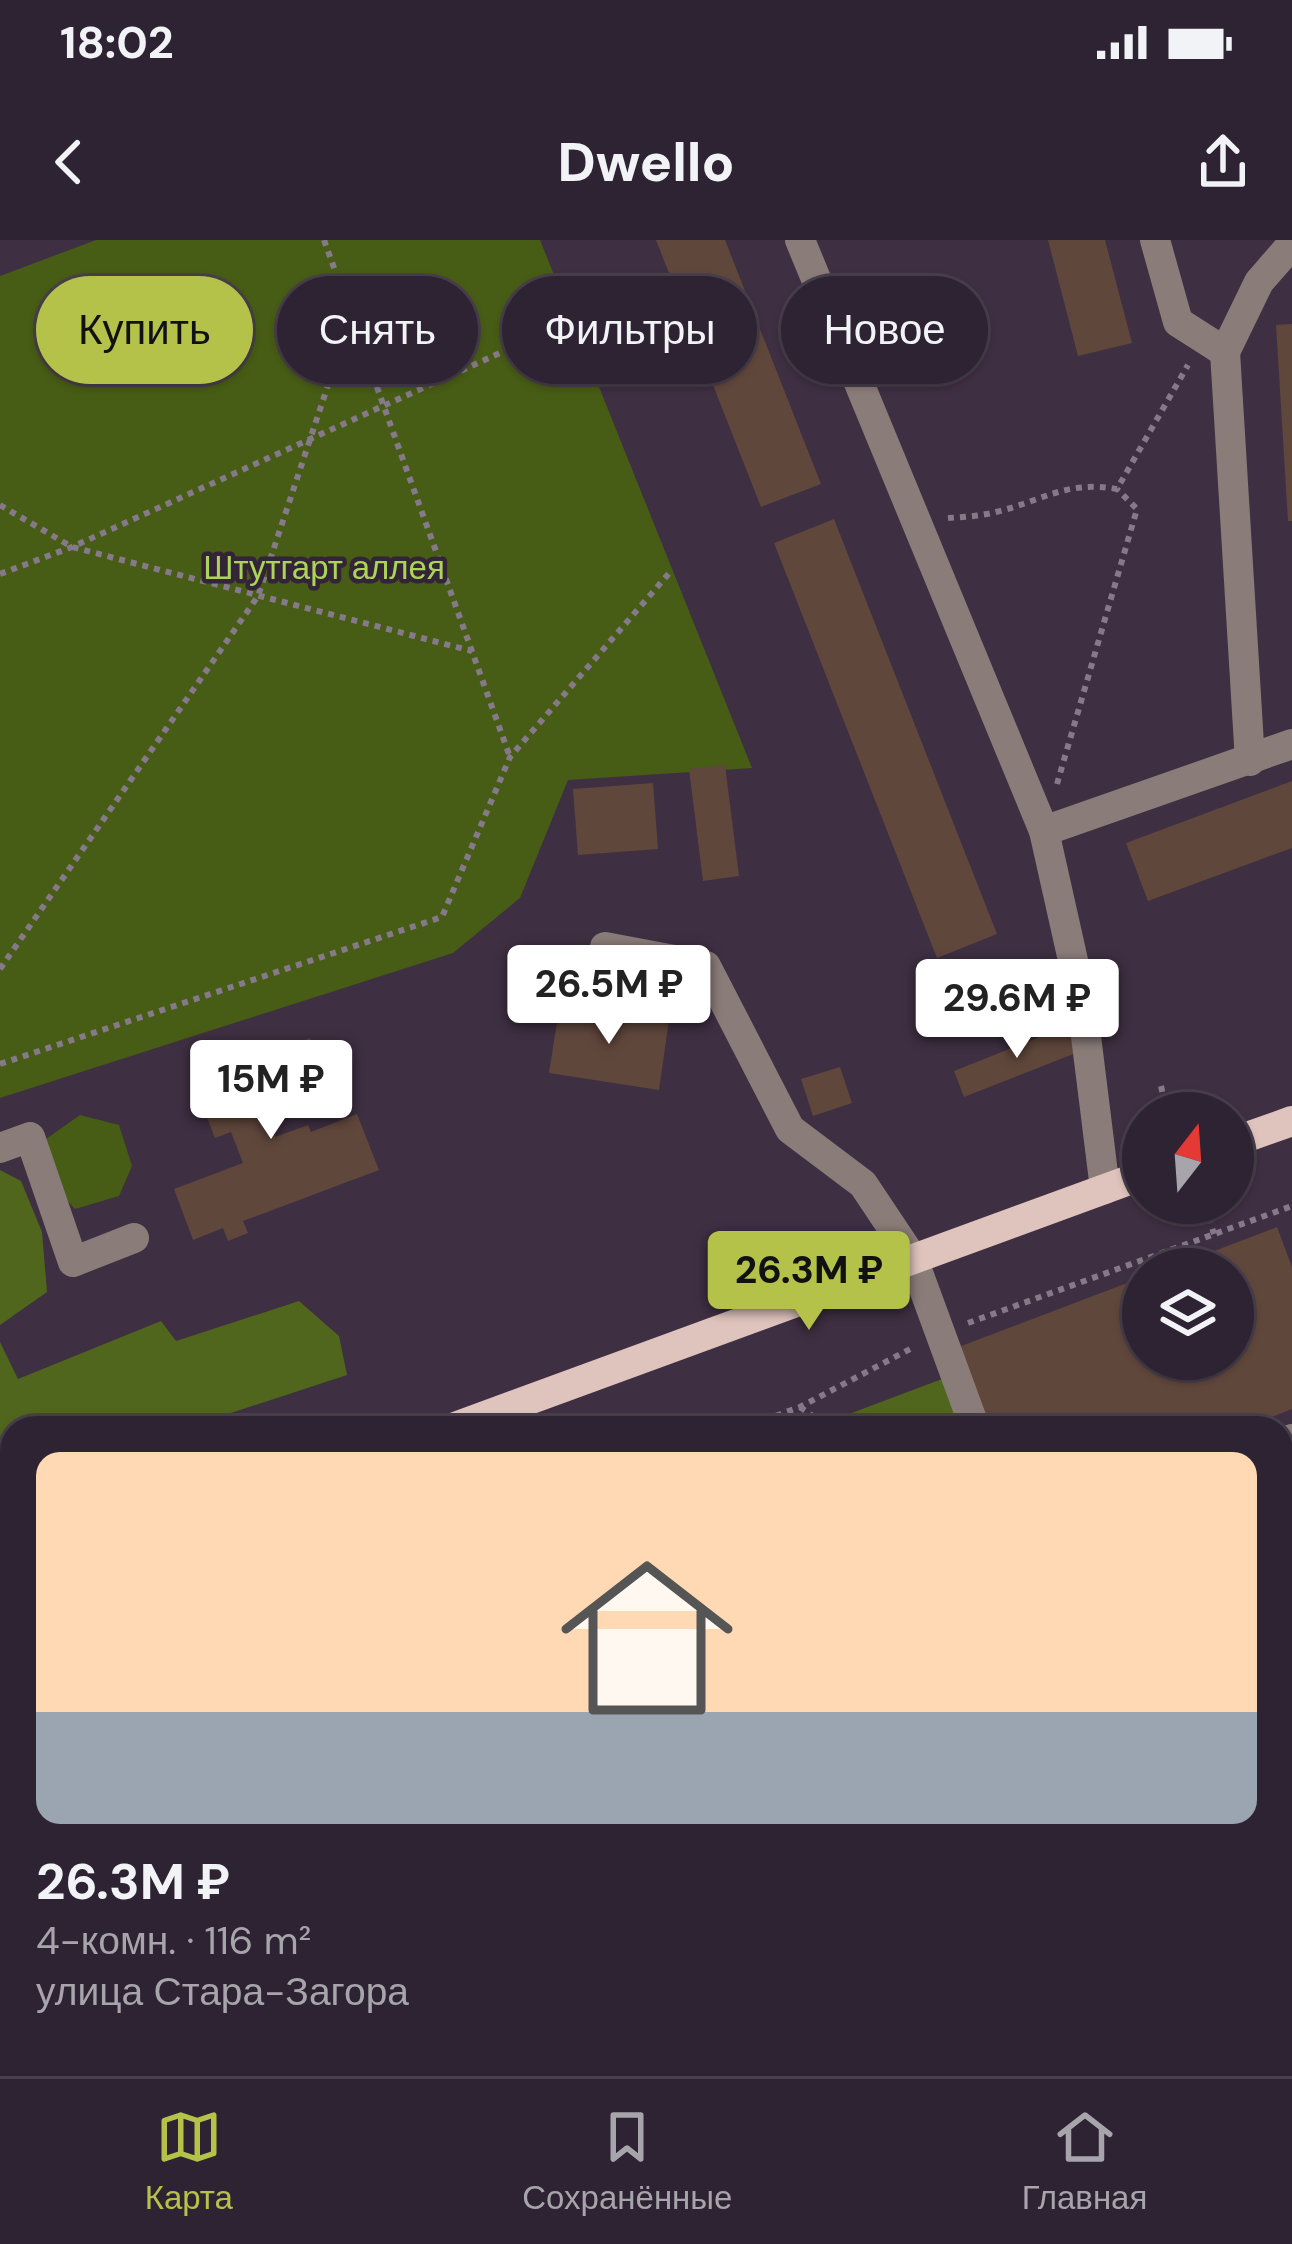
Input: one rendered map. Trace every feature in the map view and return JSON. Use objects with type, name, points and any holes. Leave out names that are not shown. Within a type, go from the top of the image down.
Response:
[{"type":"main road","points":[[1254,1135],[1292,1121]]},
{"type":"main road","points":[[485,1416],[1122,1183]]},
{"type":"lane","points":[[800,240],[1044,831],[1081,996],[1105,1189]]},
{"type":"lane","points":[[1155,240],[1178,322],[1214,345]]},
{"type":"lane","points":[[1250,760],[1214,345],[1292,244]]},
{"type":"lane","points":[[1044,831],[1292,744]]},
{"type":"lane","points":[[605,947],[706,966],[790,1129],[863,1184],[913,1259],[971,1416]]},
{"type":"lane","points":[[0,1148],[30,1137],[73,1262],[134,1238]]},
{"type":"path","points":[[324,240],[337,276]]},
{"type":"path","points":[[1118,489],[1214,345]]},
{"type":"path","points":[[0,574],[72,547],[502,352]]},
{"type":"path","points":[[0,969],[258,596],[328,384]]},
{"type":"path","points":[[375,384],[509,758]]},
{"type":"path","points":[[914,518],[994,513],[1091,484],[1118,489],[1137,508],[1044,831]]},
{"type":"path","points":[[0,505],[72,547],[472,651]]},
{"type":"path","points":[[0,1064],[442,917],[509,758],[671,572]]},
{"type":"path","points":[[1161,1086],[1162,1092]]},
{"type":"path","points":[[775,1416],[940,1333],[1292,1206]]},
{"type":"path","points":[[1211,1224],[1214,1234]]},
{"type":"path","points":[[800,1407],[813,1416]]},
{"type":"green space","name":"Штутгарт аллея","points":[[96,240],[540,240],[554,276],[502,276],[502,384],[598,384],[752,768],[568,780],[520,898],[453,953],[0,1098],[0,276]]},
{"type":"green space","points":[[80,1115],[119,1125],[132,1166],[119,1196],[75,1209],[51,1183],[46,1139]]},
{"type":"green space","points":[[0,1170],[21,1181],[42,1232],[47,1292],[0,1325]]},
{"type":"green space","points":[[299,1301],[339,1336],[347,1375],[222,1416],[0,1416],[0,1342],[18,1379],[161,1321],[176,1341]]},
{"type":"green space","points":[[942,1379],[957,1416],[844,1416]]},
{"type":"building","points":[[656,240],[725,240],[739,276],[670,276]]},
{"type":"building","points":[[1048,240],[1105,240],[1132,343],[1078,356]]},
{"type":"building","points":[[757,321],[821,484],[761,507],[713,384],[757,384]]},
{"type":"building","points":[[1292,324],[1292,521],[1288,521],[1276,325]]},
{"type":"building","points":[[834,519],[997,934],[937,958],[774,543]]},
{"type":"building","points":[[725,765],[739,876],[703,881],[689,769]]},
{"type":"building","points":[[1292,781],[1292,848],[1148,901],[1126,843]]},
{"type":"building","points":[[653,783],[658,849],[578,855],[573,789]]},
{"type":"building","points":[[560,1003],[669,1020],[659,1090],[549,1073]]},
{"type":"building","points":[[1070,1025],[1081,1051],[964,1097],[954,1071]]},
{"type":"building","points":[[310,1038],[333,1099],[270,1123],[275,1137],[308,1125],[311,1132],[357,1114],[379,1170],[243,1221],[248,1233],[228,1241],[223,1228],[193,1240],[174,1189],[243,1163],[231,1132],[215,1138],[193,1082]]},
{"type":"building","points":[[840,1067],[852,1103],[813,1116],[801,1079]]},
{"type":"building","points":[[1277,1227],[1292,1267],[1292,1409],[1274,1416],[984,1416],[956,1348],[1122,1285],[1122,1380],[1254,1380],[1254,1248],[1222,1248]]}]
